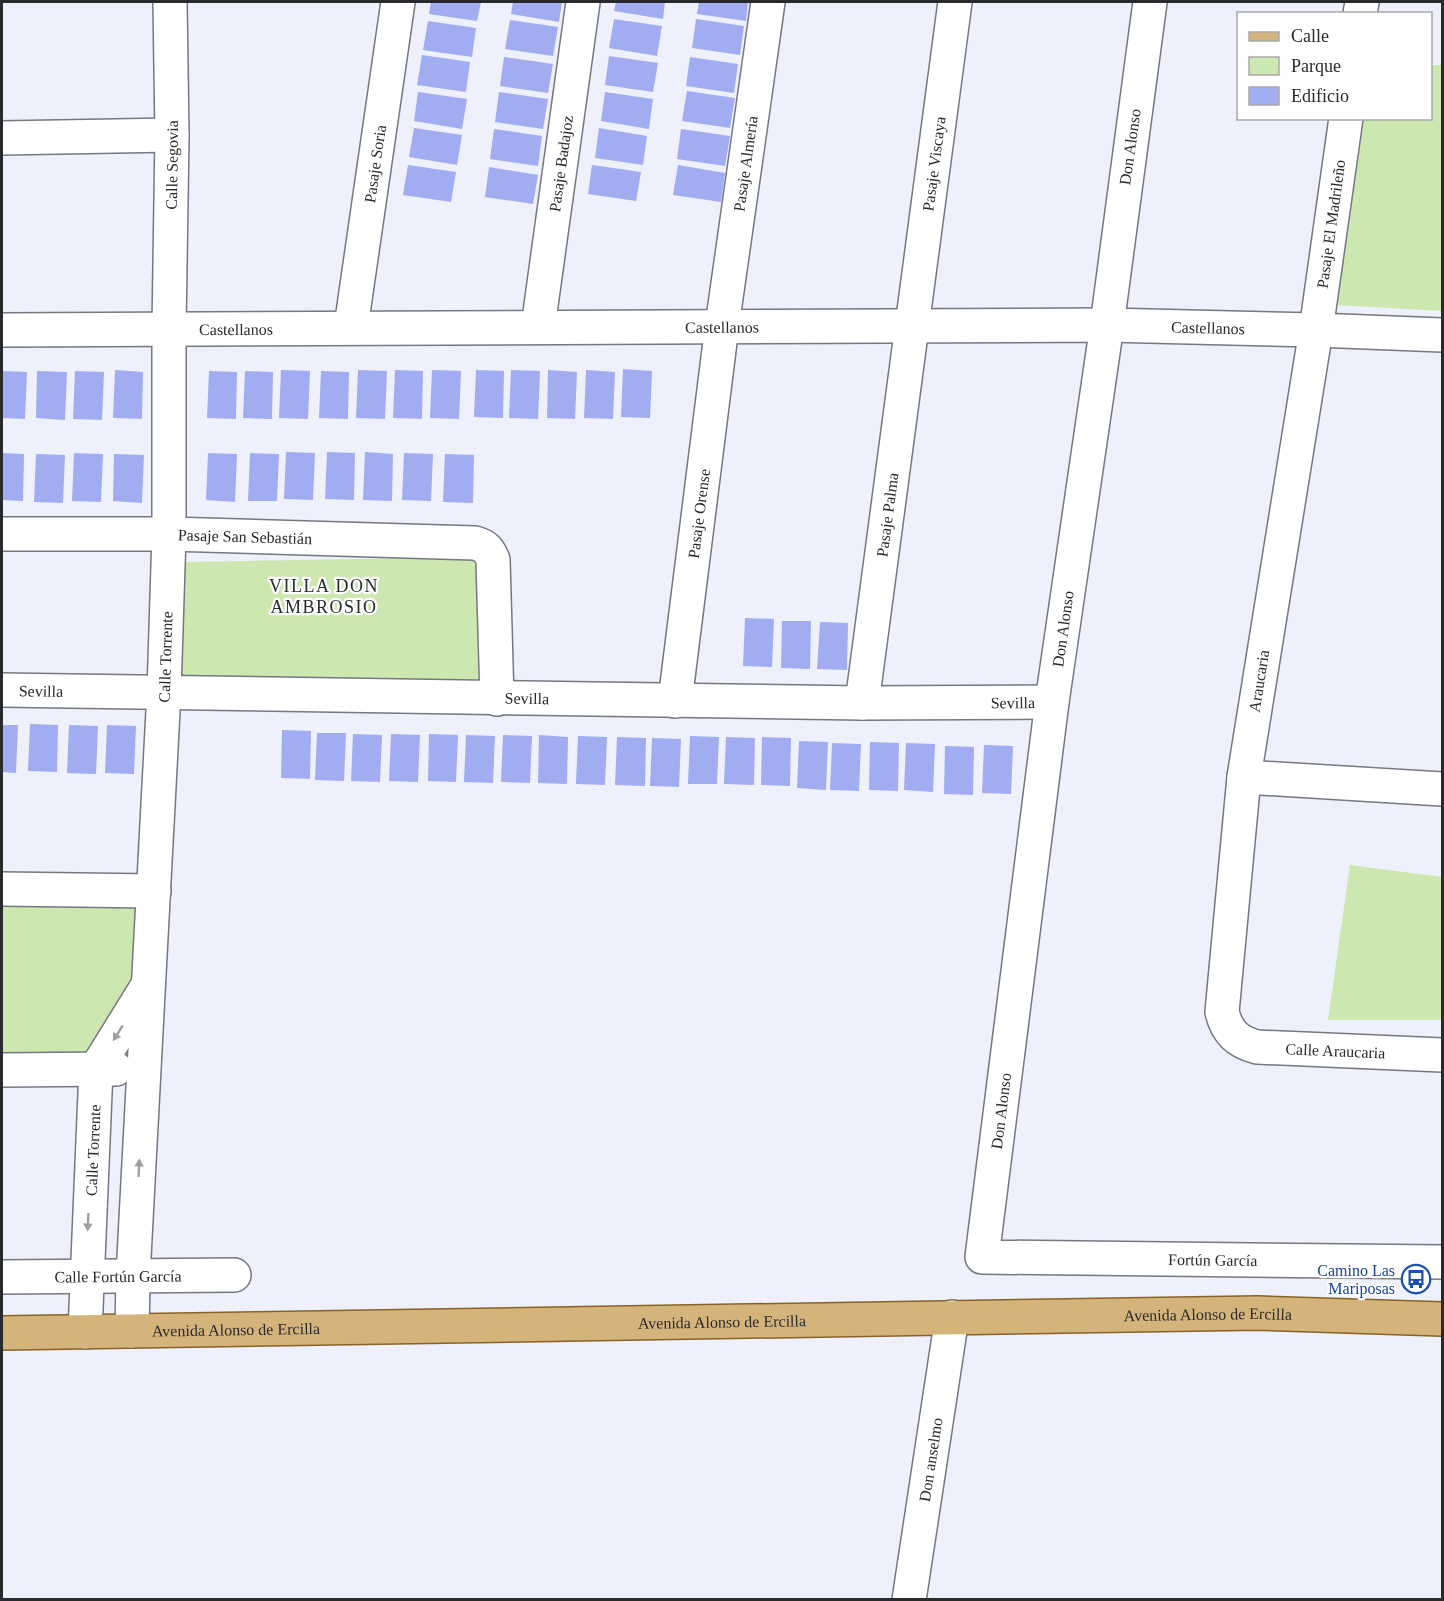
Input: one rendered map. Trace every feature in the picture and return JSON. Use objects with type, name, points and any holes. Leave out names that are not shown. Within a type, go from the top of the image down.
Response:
[{"type":"main road","name":"Avenida Alonso de Ercilla","points":[[2,1333],[1258,1314],[1443,1319]]},
{"type":"street","name":"Calle Segovia","points":[[169,329],[172,135],[170,2]]},
{"type":"street","name":"Pasaje Soria","points":[[351,327],[398,2]]},
{"type":"street","name":"Pasaje Badajoz","points":[[538,327],[583,2]]},
{"type":"street","name":"Pasaje Almería","points":[[722,326],[768,2]]},
{"type":"street","name":"Pasaje Viscaya","points":[[912,326],[955,2]]},
{"type":"street","name":"Don Alonso","points":[[982,1257],[1053,702],[1150,2]]},
{"type":"street","name":"Pasaje El Madrileño","points":[[1316,330],[1346,120]]},
{"type":"street","points":[[2,138],[172,135]]},
{"type":"street","name":"Castellanos","points":[[2,330],[1107,325],[1443,335]]},
{"type":"street","name":"Pasaje Orense","points":[[675,701],[722,326]]},
{"type":"street","name":"Pasaje Palma","points":[[862,704],[912,326]]},
{"type":"street","name":"Calle Torrente","points":[[132,1331],[170,534],[169,329]]},
{"type":"street","name":"Araucaria","points":[[1230,1033],[1225,1024],[1222,1003],[1244,777],[1316,330]]},
{"type":"street","name":"Pasaje San Sebastián","points":[[2,534],[170,534],[475,543],[487,548],[493,560],[497,699]]},
{"type":"street","name":"Sevilla","points":[[2,690],[862,704],[1053,702]]},
{"type":"street","points":[[1244,777],[1443,789]]},
{"type":"street","points":[[2,889],[154,891]]},
{"type":"street","name":"Calle Torrente","points":[[85,1332],[96,1069],[149,984]]},
{"type":"street","name":"Calle Araucaria","points":[[1230,1033],[1238,1040],[1257,1047],[1443,1056]]},
{"type":"street","points":[[2,1070],[145,1069]]},
{"type":"street","name":"Fortún García","points":[[982,1257],[1443,1262]]},
{"type":"street","name":"Calle Fortún García","points":[[2,1277],[234,1275]]},
{"type":"street","name":"Don anselmo","points":[[909,1599],[952,1317]]},
{"type":"green space","points":[[1432,65],[1442,65],[1442,311],[1336,305],[1364,120],[1432,120]]},
{"type":"green space","points":[[479,557],[489,685],[180,682],[182,562]]},
{"type":"green space","points":[[1350,865],[1442,877],[1442,1020],[1328,1020]]},
{"type":"green space","points":[[2,894],[140,896],[135,981],[85,1061],[2,1061]]},
{"type":"building","points":[[431,2],[481,2],[477,21],[429,14]]},
{"type":"building","points":[[513,2],[562,2],[559,22],[511,14]]},
{"type":"building","points":[[616,2],[665,2],[663,19],[614,11]]},
{"type":"building","points":[[699,2],[748,2],[746,21],[697,14]]},
{"type":"building","points":[[614,19],[662,26],[657,56],[609,48]]},
{"type":"building","points":[[696,19],[744,26],[740,55],[692,48]]},
{"type":"building","points":[[510,20],[558,27],[553,56],[505,49]]},
{"type":"building","points":[[428,21],[476,28],[472,57],[423,50]]},
{"type":"building","points":[[422,55],[470,62],[466,92],[417,85]]},
{"type":"building","points":[[609,56],[658,63],[653,92],[605,85]]},
{"type":"building","points":[[504,57],[553,64],[548,93],[500,86]]},
{"type":"building","points":[[690,57],[738,64],[734,93],[686,86]]},
{"type":"building","points":[[687,91],[735,98],[730,128],[682,121]]},
{"type":"building","points":[[418,92],[467,99],[462,129],[414,121]]},
{"type":"building","points":[[499,92],[548,99],[543,129],[495,122]]},
{"type":"building","points":[[605,92],[653,99],[649,129],[601,121]]},
{"type":"building","points":[[414,128],[462,135],[457,165],[409,157]]},
{"type":"building","points":[[599,128],[647,136],[643,165],[595,158]]},
{"type":"building","points":[[494,129],[542,136],[538,166],[490,159]]},
{"type":"building","points":[[681,129],[730,136],[725,166],[677,159]]},
{"type":"building","points":[[408,165],[456,172],[451,202],[403,195]]},
{"type":"building","points":[[592,165],[641,172],[636,201],[588,194]]},
{"type":"building","points":[[678,165],[725,173],[721,202],[673,195]]},
{"type":"building","points":[[489,167],[538,175],[533,204],[485,197]]},
{"type":"building","points":[[623,369],[652,371],[650,418],[621,417]]},
{"type":"building","points":[[115,370],[143,372],[142,419],[113,418]]},
{"type":"building","points":[[281,370],[310,371],[308,419],[279,418]]},
{"type":"building","points":[[358,370],[387,371],[385,419],[356,418]]},
{"type":"building","points":[[395,370],[423,371],[422,419],[393,418]]},
{"type":"building","points":[[432,370],[461,371],[459,419],[430,418]]},
{"type":"building","points":[[476,370],[504,371],[503,418],[474,417]]},
{"type":"building","points":[[511,370],[540,371],[538,419],[509,418]]},
{"type":"building","points":[[548,370],[577,372],[575,419],[547,418]]},
{"type":"building","points":[[586,370],[615,372],[613,419],[584,418]]},
{"type":"building","points":[[2,371],[27,372],[25,419],[2,418]]},
{"type":"building","points":[[37,371],[67,372],[65,420],[36,418]]},
{"type":"building","points":[[75,371],[104,372],[102,420],[73,419]]},
{"type":"building","points":[[209,371],[237,372],[236,419],[207,418]]},
{"type":"building","points":[[245,371],[273,372],[272,419],[243,418]]},
{"type":"building","points":[[321,371],[349,372],[348,419],[319,418]]},
{"type":"building","points":[[286,452],[315,453],[313,500],[284,499]]},
{"type":"building","points":[[327,452],[355,453],[354,500],[325,499]]},
{"type":"building","points":[[365,452],[393,454],[392,501],[363,500]]},
{"type":"building","points":[[2,453],[24,454],[23,501],[2,500]]},
{"type":"building","points":[[74,453],[103,454],[101,502],[72,501]]},
{"type":"building","points":[[208,453],[237,454],[235,502],[206,500]]},
{"type":"building","points":[[250,453],[279,454],[277,501],[248,501]]},
{"type":"building","points":[[404,453],[433,454],[431,501],[402,500]]},
{"type":"building","points":[[36,454],[65,455],[63,503],[34,502]]},
{"type":"building","points":[[114,454],[144,455],[142,503],[113,501]]},
{"type":"building","points":[[445,454],[474,455],[473,503],[443,502]]},
{"type":"building","points":[[745,618],[774,619],[772,667],[743,666]]},
{"type":"building","points":[[782,621],[811,621],[810,669],[781,668]]},
{"type":"building","points":[[820,622],[848,623],[847,670],[817,669]]},
{"type":"building","points":[[30,724],[58,725],[57,772],[28,771]]},
{"type":"building","points":[[2,725],[18,725],[16,773],[2,772]]},
{"type":"building","points":[[69,725],[98,726],[96,774],[67,773]]},
{"type":"building","points":[[107,725],[136,726],[134,774],[105,773]]},
{"type":"building","points":[[282,730],[311,731],[310,779],[281,778]]},
{"type":"building","points":[[317,733],[346,733],[344,781],[315,780]]},
{"type":"building","points":[[353,734],[382,735],[380,782],[351,781]]},
{"type":"building","points":[[391,734],[420,735],[418,782],[389,781]]},
{"type":"building","points":[[429,734],[458,735],[456,782],[428,781]]},
{"type":"building","points":[[466,735],[495,736],[493,783],[464,782]]},
{"type":"building","points":[[503,735],[532,736],[530,783],[501,782]]},
{"type":"building","points":[[539,735],[568,737],[567,784],[538,783]]},
{"type":"building","points":[[578,736],[607,737],[605,785],[576,784]]},
{"type":"building","points":[[690,736],[719,737],[717,784],[688,784]]},
{"type":"building","points":[[617,737],[646,738],[645,786],[615,785]]},
{"type":"building","points":[[726,737],[755,738],[754,785],[724,784]]},
{"type":"building","points":[[762,737],[791,738],[790,786],[761,785]]},
{"type":"building","points":[[652,738],[681,739],[679,787],[650,786]]},
{"type":"building","points":[[799,741],[828,742],[826,790],[797,788]]},
{"type":"building","points":[[870,742],[899,743],[898,791],[869,790]]},
{"type":"building","points":[[832,743],[861,744],[859,791],[830,790]]},
{"type":"building","points":[[906,743],[935,744],[933,792],[904,790]]},
{"type":"building","points":[[984,745],[1013,746],[1011,794],[982,793]]},
{"type":"building","points":[[945,746],[974,747],[973,795],[944,794]]},
{"type":"place","name":"Camino Las Mariposas","points":[[1416,1279]]},
{"type":"district","name":"VILLA DON AMBROSIO","points":[[324,596]]}]
